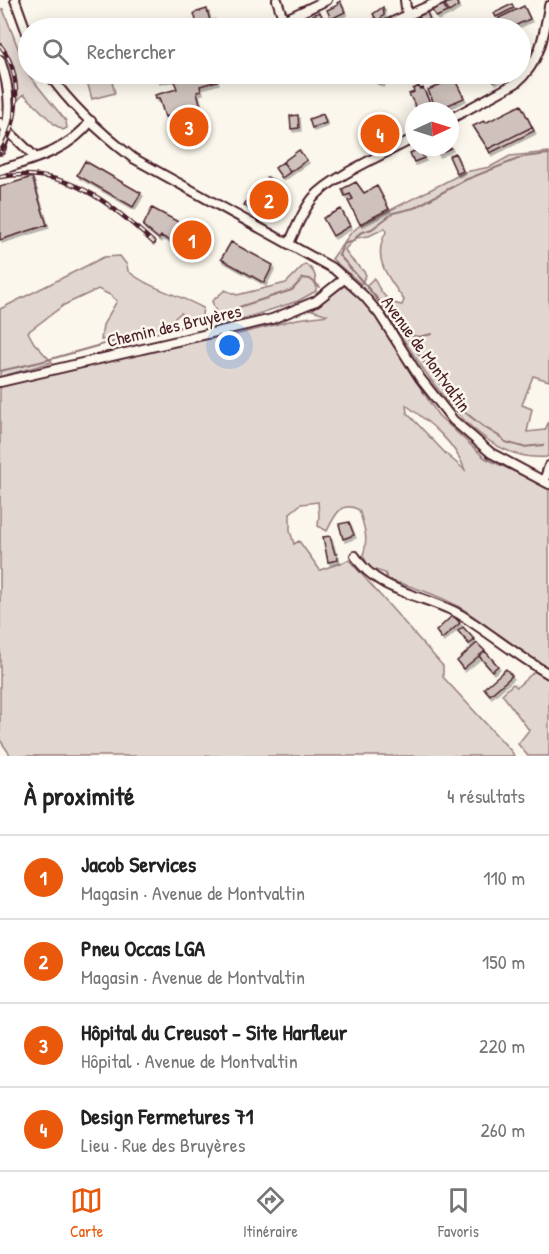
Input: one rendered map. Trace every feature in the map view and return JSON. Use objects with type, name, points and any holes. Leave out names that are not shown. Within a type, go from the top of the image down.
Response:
[{"type":"street","points":[[15,0],[22,18]]},
{"type":"street","points":[[277,0],[283,18]]},
{"type":"street","points":[[296,18],[327,0]]},
{"type":"street","points":[[405,0],[407,16]]},
{"type":"street","points":[[402,18],[442,0]]},
{"type":"street","points":[[531,66],[539,55],[549,6]]},
{"type":"street","points":[[0,60],[9,96],[7,129],[0,150]]},
{"type":"street","name":"Avenue de Montvaltin","points":[[58,84],[106,137],[133,158],[334,269],[364,296],[380,315],[420,378],[453,420],[491,453],[546,482]]},
{"type":"street","points":[[459,114],[514,84]]},
{"type":"street","points":[[0,170],[54,152],[75,139],[91,121]]},
{"type":"street","points":[[0,123],[36,158]]},
{"type":"street","points":[[289,244],[300,219],[314,197],[333,181],[405,143]]},
{"type":"street","name":"Chemin des Bruyères","points":[[0,382],[272,319],[316,301],[345,278]]},
{"type":"street","points":[[546,482],[549,466]]},
{"type":"street","points":[[355,556],[364,570],[379,581],[439,604],[460,615],[549,675]]},
{"type":"shaded area","points":[[0,9],[3,9],[18,48],[18,84],[36,84],[66,121],[67,128],[63,130],[55,125],[24,94],[17,101],[12,64],[0,45]]},
{"type":"shaded area","points":[[88,84],[113,84],[115,93],[92,99]]},
{"type":"shaded area","points":[[549,152],[549,381],[533,376],[522,405],[532,409],[527,432],[545,430],[549,421],[547,457],[517,454],[490,441],[465,421],[421,366],[384,309],[366,286],[374,278],[381,292],[388,299],[402,305],[404,300],[388,276],[381,260],[380,251],[386,232],[385,228],[369,236],[356,238],[345,249],[349,257],[366,275],[361,284],[332,259],[350,234],[359,226],[465,172],[490,167],[510,156]]},
{"type":"shaded area","points":[[120,256],[127,265],[128,271],[155,287],[203,308],[202,315],[198,319],[184,321],[181,313],[165,326],[101,340],[103,325],[117,301],[98,289],[64,305],[28,332],[34,343],[52,362],[0,377],[0,309],[104,257]]},
{"type":"shaded area","points":[[305,264],[314,272],[316,291],[298,301],[236,321],[219,322],[212,301],[225,290],[237,295],[286,283]]},
{"type":"shaded area","points":[[344,286],[359,297],[374,315],[438,415],[485,458],[549,488],[549,668],[528,656],[460,607],[430,593],[388,580],[385,573],[369,568],[363,555],[366,538],[359,510],[353,507],[343,508],[335,515],[327,531],[318,526],[318,502],[301,504],[290,513],[290,531],[294,544],[299,541],[320,570],[349,560],[443,666],[443,677],[514,756],[11,756],[0,740],[0,387],[212,337],[231,336],[297,319],[328,315],[312,310]],"holes":[[[406,405],[448,442],[455,450],[465,470],[447,455],[407,413]]]},
{"type":"shaded area","points":[[535,671],[549,679],[549,756],[528,756],[518,744],[529,730],[502,694],[513,684],[517,687]]},
{"type":"building","points":[[456,0],[458,6],[449,12],[445,4]]},
{"type":"building","points":[[340,1],[345,12],[331,18],[327,10],[338,5]]},
{"type":"building","points":[[443,4],[447,12],[436,17],[432,10]]},
{"type":"building","points":[[512,4],[514,8],[496,17],[494,13]]},
{"type":"building","points":[[524,6],[530,18],[499,18]]},
{"type":"building","points":[[383,7],[384,15],[381,18],[375,18],[373,14]]},
{"type":"building","points":[[207,9],[209,18],[195,18],[194,13]]},
{"type":"building","points":[[320,12],[323,18],[314,18],[313,15]]},
{"type":"building","points":[[427,12],[429,18],[420,18],[419,16]]},
{"type":"building","points":[[175,84],[207,84],[200,86],[201,91],[197,92],[201,107],[183,112],[181,116],[175,118],[174,115],[165,117],[159,98],[156,99],[155,95],[177,89]]},
{"type":"building","points":[[441,84],[457,84],[464,98],[455,102],[433,102],[428,90]]},
{"type":"building","points":[[419,86],[420,89],[423,88],[430,102],[413,102],[409,94],[414,92],[413,89]]},
{"type":"building","points":[[521,105],[532,127],[488,149],[473,126],[484,121],[485,123]]},
{"type":"building","points":[[323,114],[326,123],[312,128],[309,119]]},
{"type":"building","points":[[298,115],[299,128],[291,129],[290,116]]},
{"type":"building","points":[[388,123],[394,132],[393,135],[373,146],[367,134]]},
{"type":"building","points":[[532,127],[534,131],[490,153],[488,149]]},
{"type":"building","points":[[299,150],[307,160],[290,172],[283,162]]},
{"type":"building","points":[[411,156],[423,156],[424,158],[414,162]]},
{"type":"building","points":[[449,156],[456,156],[463,171],[457,174]]},
{"type":"building","points":[[85,161],[141,193],[133,207],[77,175]]},
{"type":"building","points":[[283,162],[290,172],[282,178],[275,168]]},
{"type":"building","points":[[32,177],[47,225],[0,240],[0,187]]},
{"type":"building","points":[[267,177],[284,186],[279,195],[286,199],[282,207],[275,203],[268,217],[244,205],[254,189],[260,190]]},
{"type":"building","points":[[356,182],[364,193],[377,186],[389,209],[360,224],[348,201],[353,199],[350,194],[345,196],[342,189]]},
{"type":"building","points":[[152,208],[203,235],[194,253],[161,236],[159,239],[143,226]]},
{"type":"building","points":[[341,209],[350,226],[333,236],[323,218]]},
{"type":"building","points":[[231,242],[273,265],[264,283],[221,259]]},
{"type":"building","points":[[349,522],[354,535],[343,539],[339,524]]},
{"type":"building","points":[[330,536],[338,560],[328,562],[323,537]]},
{"type":"building","points":[[453,615],[460,623],[442,639],[436,631]]},
{"type":"building","points":[[463,627],[475,640],[469,644],[458,631]]},
{"type":"building","points":[[477,643],[485,651],[463,669],[457,661]]},
{"type":"building","points":[[485,651],[498,666],[492,671],[479,656]]},
{"type":"building","points":[[506,669],[512,676],[490,695],[484,688]]},
{"type":"waterway","points":[[543,445],[523,447],[505,442],[462,410],[432,374],[396,320],[339,255],[344,244],[354,240],[360,233],[372,229],[393,213],[414,208],[465,180],[523,157],[549,154]]},
{"type":"waterway","points":[[0,371],[224,315],[242,306],[292,290],[303,278],[310,279],[320,287]]},
{"type":"waterway","points":[[404,333],[418,337],[432,334]]},
{"type":"railway","points":[[0,45],[13,69],[16,98],[12,127],[0,152]]},
{"type":"railway","points":[[0,177],[24,175],[66,182],[84,190],[120,213],[154,243]]},
{"type":"place","name":"Hôpital du Creusot - Site Harfleur","points":[[189,127]]},
{"type":"place","name":"Design Fermetures 71","points":[[380,134]]},
{"type":"place","name":"Pneu Occas LGA","points":[[269,200]]},
{"type":"place","name":"Jacob Services","points":[[192,240]]}]
